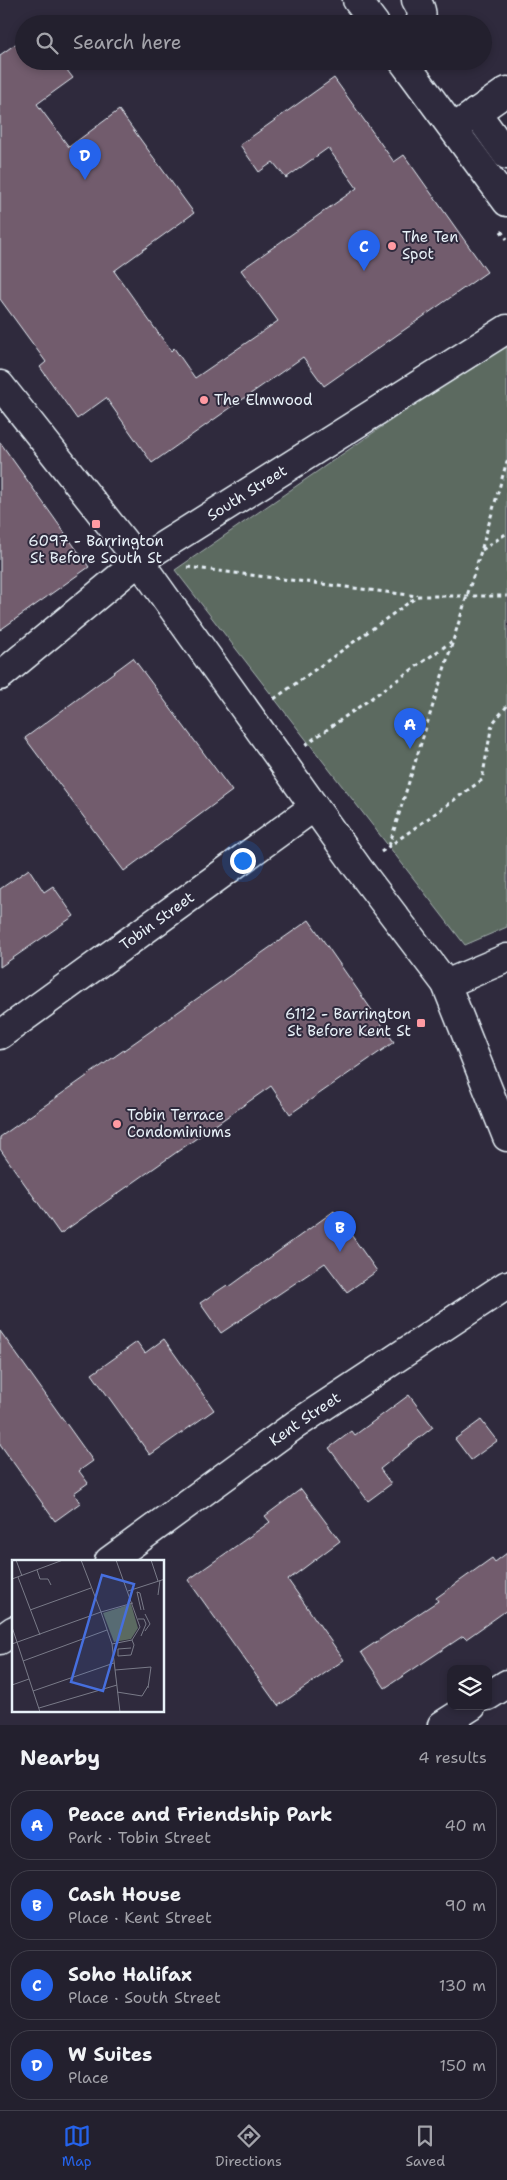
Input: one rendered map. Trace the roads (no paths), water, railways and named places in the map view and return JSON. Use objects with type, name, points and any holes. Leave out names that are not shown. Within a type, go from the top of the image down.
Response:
[{"type":"street","points":[[357,0],[368,15]]},
{"type":"street","points":[[416,0],[421,8],[422,15]]},
{"type":"street","points":[[410,70],[507,202]]},
{"type":"street","points":[[454,128],[507,91]]},
{"type":"street","points":[[476,112],[507,155]]},
{"type":"street","name":"South Street","points":[[0,676],[139,562],[507,329]]},
{"type":"street","points":[[0,386],[139,562],[358,868],[446,984],[507,1138]]},
{"type":"street","name":"Tobin Street","points":[[0,1035],[314,806]]},
{"type":"street","points":[[446,984],[507,958]]},
{"type":"street","name":"Kent Street","points":[[109,1560],[295,1425],[507,1285]]},
{"type":"street","points":[[0,1640],[12,1631]]},
{"type":"street","points":[[492,1693],[507,1684]]},
{"type":"street","points":[[442,1725],[466,1710]]},
{"type":"place","name":"W Suites","points":[[85,180]]},
{"type":"place","name":"The Ten Spot","points":[[392,246]]},
{"type":"place","name":"Soho Halifax","points":[[364,271]]},
{"type":"place","name":"The Elmwood","points":[[204,400]]},
{"type":"place","name":"6097 - Barrington St Before South St","points":[[96,524]]},
{"type":"place","name":"Peace and Friendship Park","points":[[410,749]]},
{"type":"place","name":"6112 - Barrington St Before Kent St","points":[[421,1023]]},
{"type":"place","name":"Tobin Terrace Condominiums","points":[[117,1124]]},
{"type":"place","name":"Cash House","points":[[340,1252]]}]
